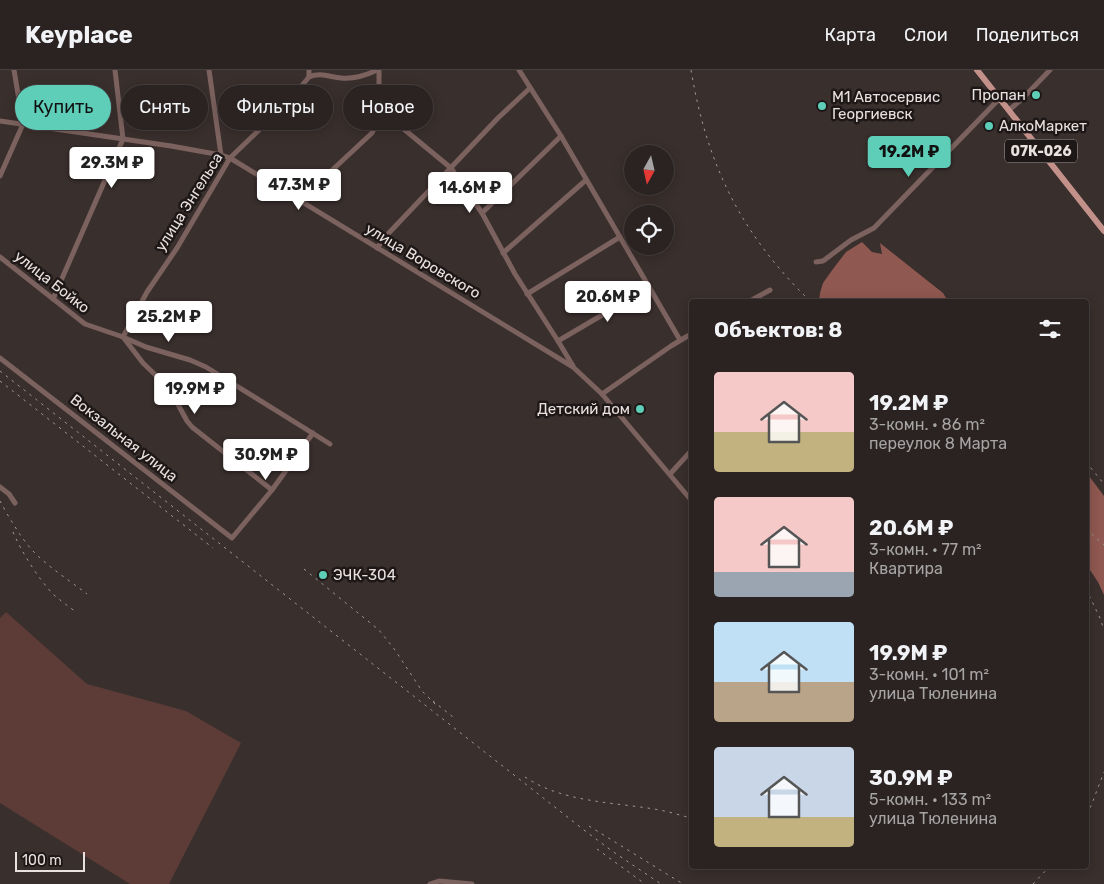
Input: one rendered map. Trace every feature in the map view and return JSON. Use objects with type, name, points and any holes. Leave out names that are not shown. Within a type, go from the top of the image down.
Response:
[{"type":"main road","name":"07К-026","points":[[977,70],[1104,231]]},
{"type":"street","points":[[14,70],[16,85]]},
{"type":"street","points":[[53,299],[123,139],[115,70]]},
{"type":"street","points":[[209,70],[221,155]]},
{"type":"street","points":[[309,70],[309,77],[320,74],[344,78],[378,70],[379,85]]},
{"type":"street","points":[[520,70],[561,136],[680,340]]},
{"type":"street","points":[[1009,110],[1050,70]]},
{"type":"street","name":"улица Энгельса","points":[[123,337],[147,292],[177,248],[230,158],[288,102],[309,77]]},
{"type":"street","points":[[377,248],[386,236],[498,118],[530,88]]},
{"type":"street","points":[[816,262],[823,261],[851,240],[874,228],[1000,98]]},
{"type":"street","name":"улица Воровского","points":[[0,121],[15,123]]},
{"type":"street","points":[[0,176],[20,130]]},
{"type":"street","name":"улица Воровского","points":[[63,130],[230,158],[573,366],[602,394],[689,498]]},
{"type":"street","points":[[300,200],[373,130]]},
{"type":"street","points":[[405,130],[451,168],[482,213],[527,294],[573,366]]},
{"type":"street","points":[[482,213],[561,136]]},
{"type":"street","points":[[503,252],[586,180]]},
{"type":"street","points":[[527,294],[620,237]]},
{"type":"street","name":"улица Бойко","points":[[0,257],[85,324],[206,367],[330,444]]},
{"type":"street","points":[[558,341],[648,288]]},
{"type":"street","points":[[754,299],[770,290]]},
{"type":"street","points":[[602,394],[689,335]]},
{"type":"street","points":[[123,337],[143,363],[169,388],[192,427],[272,490],[313,433]]},
{"type":"street","name":"Вокзальная улица","points":[[0,358],[232,538],[272,490]]},
{"type":"street","points":[[670,474],[689,453]]},
{"type":"street","points":[[0,487],[9,494],[15,503]]},
{"type":"street","points":[[430,884],[439,881],[472,884]]},
{"type":"shaded area","points":[[862,242],[872,252],[882,254],[880,243],[943,293],[947,299],[819,299],[823,283],[846,252]]},
{"type":"shaded area","points":[[1089,476],[1104,496],[1104,595],[1089,568]]},
{"type":"shaded area","points":[[6,612],[87,684],[186,711],[241,743],[169,884],[130,884],[0,803],[0,618]]},
{"type":"railway","points":[[691,70],[707,137],[717,167],[731,196],[746,224],[765,250],[808,299]]},
{"type":"railway","points":[[0,371],[584,830],[661,884]]},
{"type":"railway","points":[[0,381],[213,548]]},
{"type":"railway","points":[[1089,466],[1104,484]]},
{"type":"railway","points":[[0,501],[19,533],[32,550],[52,568],[87,594]]},
{"type":"railway","points":[[13,532],[42,582],[54,595],[76,612]]},
{"type":"railway","points":[[1089,532],[1104,545]]},
{"type":"railway","points":[[304,569],[379,630],[395,650],[422,691],[438,707]]},
{"type":"railway","points":[[1089,595],[1104,630]]},
{"type":"railway","points":[[433,701],[453,717]]},
{"type":"railway","points":[[1089,809],[1104,772]]},
{"type":"railway","points":[[525,777],[555,792],[587,800],[659,810],[689,818]]},
{"type":"railway","points":[[589,826],[683,884]]},
{"type":"railway","points":[[597,849],[645,884]]},
{"type":"railway","points":[[1033,884],[1047,869]]},
{"type":"place","name":"Пропан","points":[[1036,95]]},
{"type":"place","name":"М1 Автосервис Георгиевск","points":[[822,106]]},
{"type":"place","name":"АлкоМаркет","points":[[989,126]]},
{"type":"place","name":"Детский дом","points":[[640,409]]},
{"type":"place","name":"ЭЧК-304","points":[[323,575]]}]
